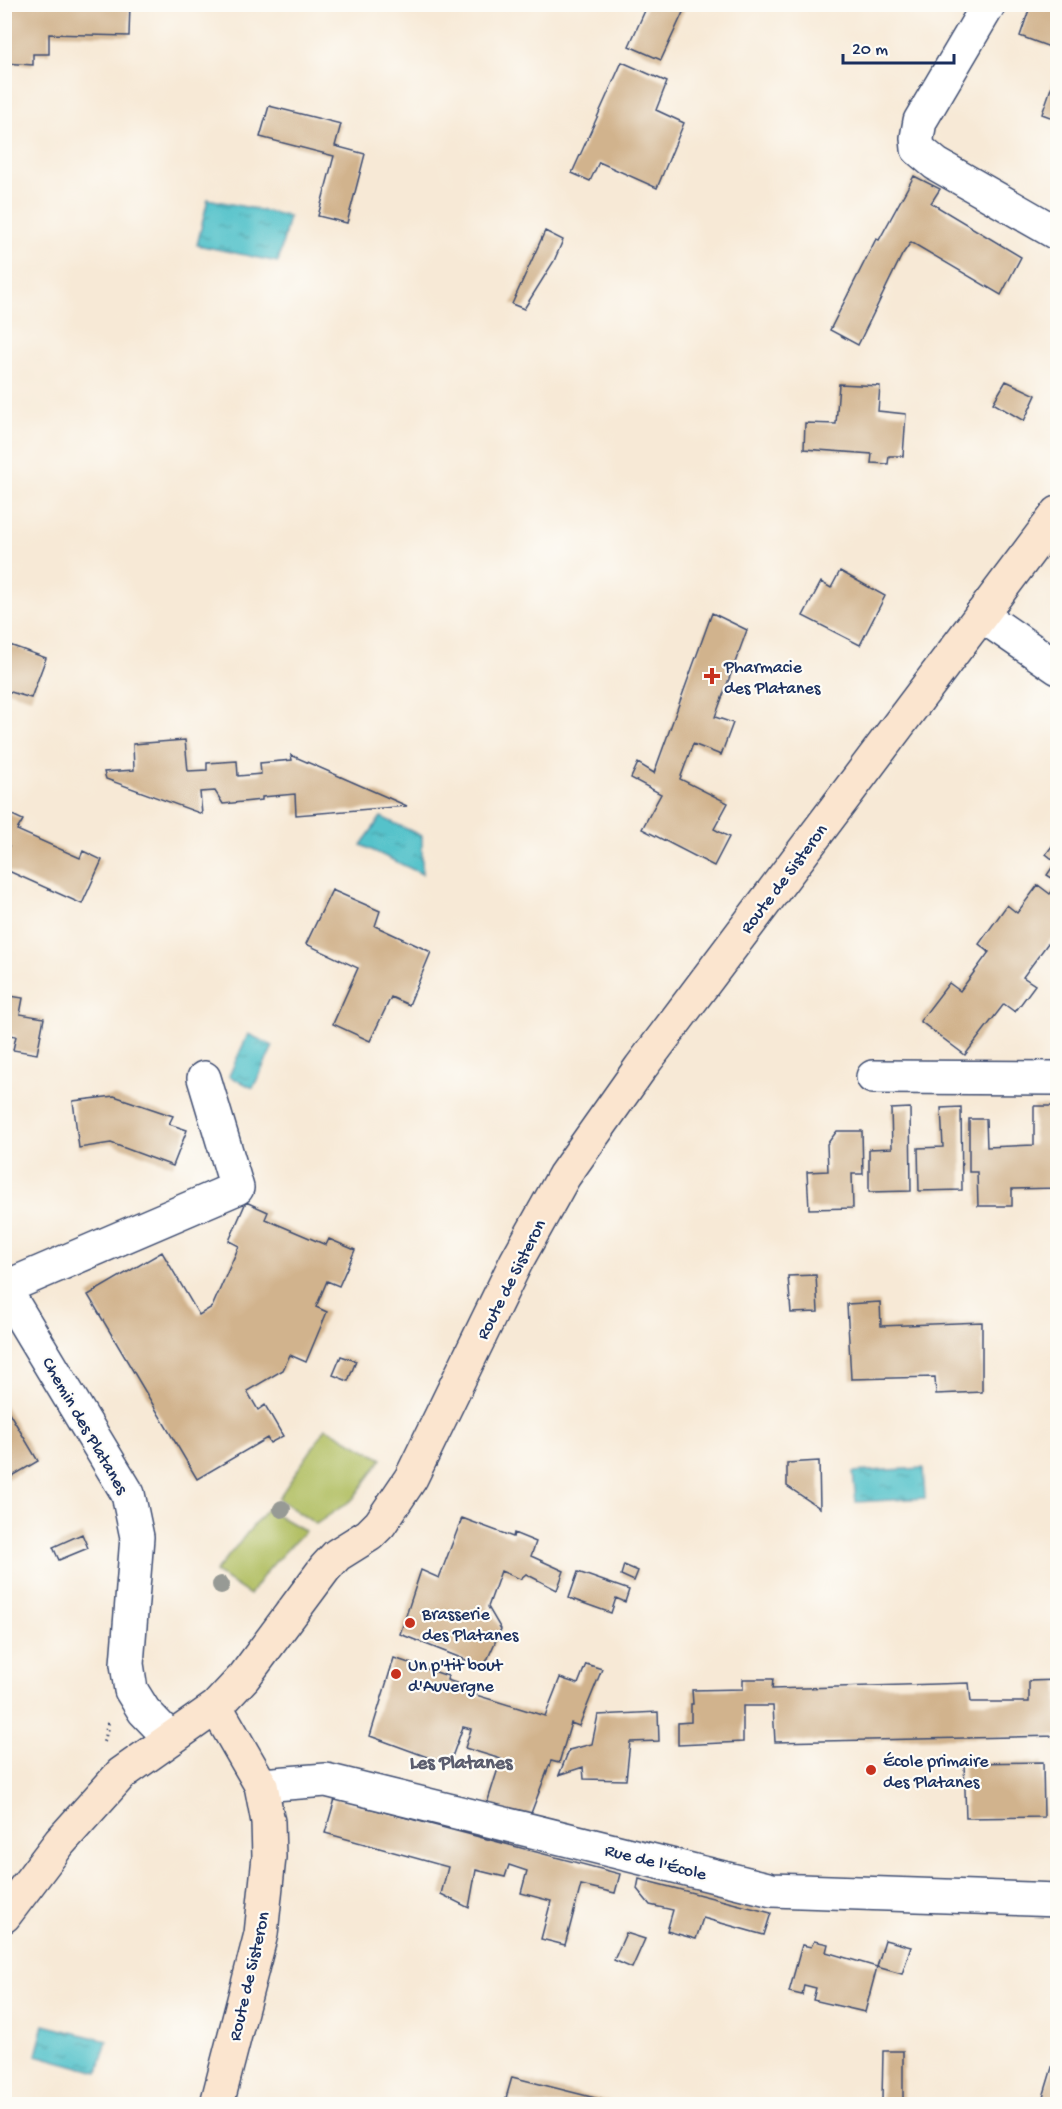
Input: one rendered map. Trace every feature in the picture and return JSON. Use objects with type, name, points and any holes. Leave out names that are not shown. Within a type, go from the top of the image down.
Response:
[{"type":"main road","name":"Route de Sisteron","points":[[217,2104],[261,1934],[269,1857],[268,1822],[261,1785],[216,1707],[244,1677],[326,1568],[337,1556],[369,1535],[380,1524],[411,1478],[516,1262],[564,1176],[641,1067],[1058,513]]},
{"type":"main road","points":[[4,1916],[60,1842],[121,1774],[216,1707]]},
{"type":"street","points":[[989,4],[920,121],[918,149],[936,164],[1058,234]]},
{"type":"street","points":[[981,615],[1058,668]]},
{"type":"street","points":[[873,1077],[1053,1071]]},
{"type":"street","points":[[4,1288],[237,1188],[204,1078]]},
{"type":"street","name":"Chemin des Platanes","points":[[4,1288],[128,1494],[136,1537],[127,1664],[131,1690],[144,1711],[170,1738]]},
{"type":"street","name":"Rue de l'École","points":[[261,1785],[326,1780],[772,1890],[1058,1900]]},
{"type":"green space","points":[[326,1428],[382,1459],[353,1499],[316,1524],[278,1499]]},
{"type":"green space","points":[[267,1509],[305,1531],[269,1569],[250,1595],[215,1572]]},
{"type":"water","points":[[208,199],[289,216],[278,262],[197,245]]},
{"type":"water","points":[[381,817],[422,836],[422,874],[361,845]]},
{"type":"water","points":[[248,1034],[273,1046],[253,1088],[229,1076]]},
{"type":"water","points":[[923,1468],[925,1498],[856,1502],[853,1472]]},
{"type":"water","points":[[44,2025],[107,2041],[98,2072],[36,2055]]},
{"type":"building","points":[[4,4],[130,4],[129,36],[49,34],[49,54],[33,54],[33,65],[4,63]]},
{"type":"building","points":[[648,4],[678,4],[685,8],[661,60],[629,46]]},
{"type":"building","points":[[1031,4],[1058,4],[1058,50],[1020,36]]},
{"type":"building","points":[[622,62],[667,82],[656,110],[684,123],[657,188],[599,162],[590,181],[572,173]]},
{"type":"building","points":[[1058,71],[1058,120],[1042,114]]},
{"type":"building","points":[[269,106],[341,124],[335,146],[365,154],[347,223],[318,216],[334,156],[260,137]]},
{"type":"building","points":[[914,176],[940,189],[931,203],[1021,257],[1001,295],[911,242],[902,255],[858,345],[830,330],[876,239],[879,240]]},
{"type":"building","points":[[545,231],[563,240],[554,261],[524,309],[512,304]]},
{"type":"building","points":[[1006,381],[1036,395],[1024,421],[993,403]]},
{"type":"building","points":[[839,384],[880,386],[878,411],[906,414],[903,456],[889,456],[888,464],[871,463],[872,454],[804,449],[805,423],[836,424]]},
{"type":"building","points":[[840,571],[885,596],[860,645],[803,616],[821,582],[831,588]]},
{"type":"building","points":[[712,613],[747,630],[715,717],[733,723],[721,755],[693,744],[680,779],[728,803],[714,829],[729,837],[714,866],[642,829],[661,794],[631,778],[638,763],[654,773]]},
{"type":"building","points":[[4,643],[46,658],[31,698],[4,690]]},
{"type":"building","points":[[185,740],[188,771],[207,770],[207,763],[237,761],[238,776],[261,774],[260,763],[292,760],[291,755],[407,806],[296,815],[295,794],[223,804],[215,791],[200,792],[202,814],[106,779],[104,772],[134,770],[133,744]]},
{"type":"building","points":[[4,811],[23,820],[17,830],[80,858],[83,851],[102,860],[82,904],[4,869],[4,857],[9,846],[4,844]]},
{"type":"building","points":[[1058,838],[1058,882],[1047,875],[1056,862],[1046,854]]},
{"type":"building","points":[[1058,884],[1058,943],[1051,939],[1023,977],[1035,985],[1015,1012],[1004,1004],[965,1055],[920,1021],[949,983],[960,991],[989,952],[979,944],[1007,905],[1017,913],[1038,885],[1050,894]]},
{"type":"building","points":[[332,890],[380,911],[375,926],[431,952],[409,1005],[391,997],[370,1041],[333,1024],[358,968],[306,944]]},
{"type":"building","points":[[4,995],[23,998],[20,1014],[44,1018],[37,1054],[13,1050],[16,1036],[4,1034]]},
{"type":"building","points":[[114,1096],[173,1116],[169,1124],[187,1130],[173,1166],[111,1143],[79,1148],[73,1101]]},
{"type":"building","points":[[1034,1106],[1058,1106],[1058,1188],[1012,1189],[1012,1206],[978,1206],[977,1172],[969,1172],[969,1119],[986,1119],[987,1147],[1034,1145]]},
{"type":"building","points":[[961,1107],[962,1190],[919,1191],[918,1148],[943,1147],[941,1108]]},
{"type":"building","points":[[910,1108],[911,1191],[869,1192],[869,1149],[892,1148],[891,1109]]},
{"type":"building","points":[[837,1131],[862,1131],[863,1174],[852,1174],[853,1208],[809,1209],[807,1172],[828,1171],[827,1144]]},
{"type":"building","points":[[246,1202],[268,1212],[265,1219],[326,1245],[329,1239],[355,1250],[339,1286],[327,1281],[316,1307],[327,1312],[306,1362],[290,1355],[283,1370],[247,1391],[258,1410],[265,1405],[283,1436],[270,1443],[267,1438],[197,1479],[88,1295],[162,1252],[199,1315],[212,1307],[239,1246],[229,1241]]},
{"type":"building","points":[[816,1275],[818,1312],[791,1313],[788,1276]]},
{"type":"building","points":[[880,1302],[881,1326],[982,1322],[982,1392],[936,1394],[935,1377],[851,1379],[847,1304]]},
{"type":"building","points":[[341,1356],[356,1361],[348,1381],[333,1375]]},
{"type":"building","points":[[4,1404],[38,1461],[4,1481]]},
{"type":"building","points":[[819,1461],[820,1508],[787,1486],[787,1463]]},
{"type":"building","points":[[462,1518],[513,1537],[514,1533],[536,1542],[531,1556],[564,1571],[557,1590],[526,1574],[520,1579],[501,1571],[488,1607],[501,1629],[484,1667],[400,1634],[421,1570],[439,1578]]},
{"type":"building","points":[[82,1534],[88,1548],[59,1560],[53,1547]]},
{"type":"building","points":[[624,1565],[638,1571],[634,1581],[621,1575]]},
{"type":"building","points":[[578,1572],[629,1590],[625,1602],[616,1598],[611,1613],[569,1598]]},
{"type":"building","points":[[394,1658],[448,1676],[447,1680],[465,1686],[463,1691],[545,1716],[560,1678],[578,1684],[586,1664],[602,1669],[579,1726],[571,1723],[559,1763],[551,1761],[528,1821],[485,1810],[501,1759],[465,1748],[471,1729],[463,1727],[449,1765],[370,1736]]},
{"type":"building","points":[[743,1679],[773,1679],[772,1689],[969,1683],[971,1702],[1029,1702],[1029,1681],[1058,1680],[1058,1736],[775,1742],[773,1706],[743,1706],[743,1742],[678,1745],[678,1723],[691,1722],[692,1690],[743,1689]]},
{"type":"building","points":[[658,1712],[659,1741],[630,1742],[626,1780],[584,1779],[583,1767],[559,1775],[569,1750],[592,1744],[598,1715]]},
{"type":"building","points":[[1043,1762],[1044,1817],[966,1818],[964,1763]]},
{"type":"building","points":[[335,1799],[620,1874],[615,1893],[581,1885],[565,1945],[541,1939],[551,1901],[521,1893],[527,1871],[509,1865],[505,1877],[476,1870],[469,1908],[441,1894],[448,1867],[325,1833]]},
{"type":"building","points":[[639,1879],[771,1913],[764,1935],[703,1918],[696,1939],[667,1931],[673,1910],[650,1905],[637,1889]]},
{"type":"building","points":[[626,1933],[645,1939],[632,1968],[614,1960]]},
{"type":"building","points":[[885,1940],[911,1947],[902,1974],[877,1967]]},
{"type":"building","points":[[814,1941],[828,1944],[826,1952],[877,1967],[865,2012],[813,2000],[816,1988],[804,1985],[802,1995],[789,1992],[802,1945],[811,1947]]},
{"type":"building","points":[[883,2051],[903,2051],[903,2100],[882,2100]]},
{"type":"building","points":[[1057,2051],[1058,2104],[1041,2104]]},
{"type":"building","points":[[512,2077],[619,2104],[531,2104],[506,2098]]},
{"type":"place","name":"Pharmacie des Platanes","points":[[712,676]]},
{"type":"place","name":"Brasserie des Platanes","points":[[410,1623]]},
{"type":"place","name":"Un p'tit bout d'Auvergne","points":[[396,1674]]},
{"type":"place","name":"École primaire des Platanes","points":[[871,1770]]},
{"type":"district","name":"Les Platanes","points":[[461,1761]]}]
